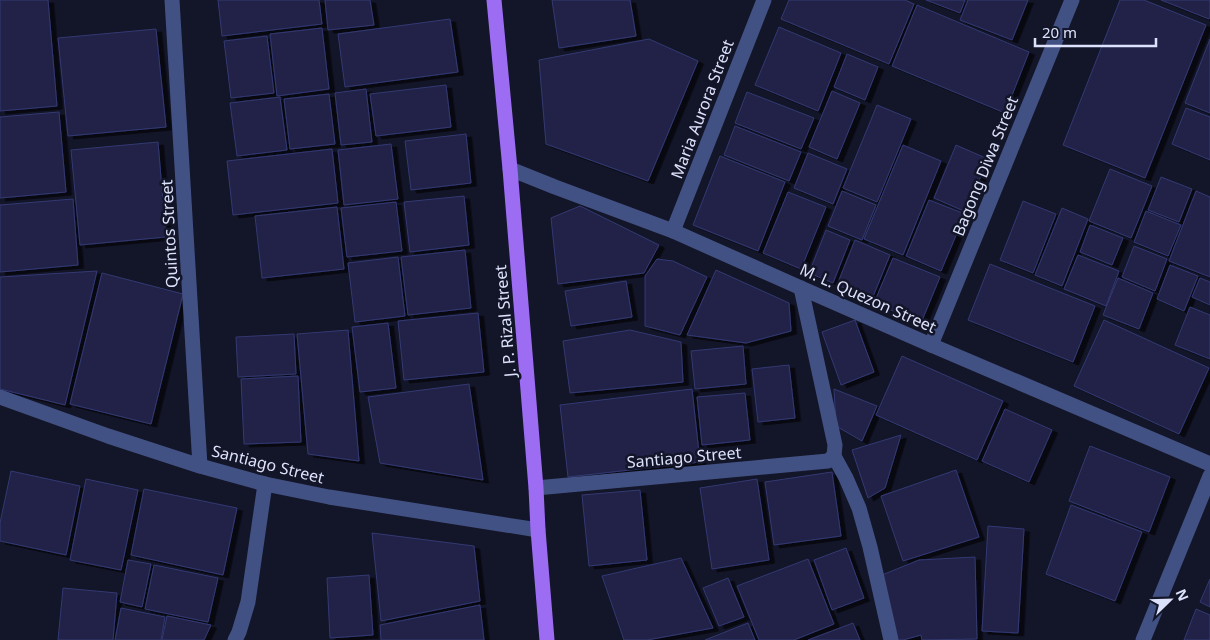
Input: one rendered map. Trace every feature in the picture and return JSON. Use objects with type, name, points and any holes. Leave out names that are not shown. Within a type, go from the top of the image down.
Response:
[{"type":"main road","name":"J. P. Rizal Street","points":[[494,0],[510,168],[536,488],[546,640]]},
{"type":"street","name":"Quintos Street","points":[[172,0],[200,466]]},
{"type":"street","name":"Maria Aurora Street","points":[[673,231],[764,0]]},
{"type":"street","name":"Bagong Diwa Street","points":[[931,345],[1072,0]]},
{"type":"street","name":"M. L. Quezon Street","points":[[510,168],[673,231],[931,345],[1210,464]]},
{"type":"street","points":[[800,288],[835,445],[834,456],[859,508],[870,547],[891,640]]},
{"type":"street","name":"Santiago Street","points":[[0,397],[108,436],[200,466],[265,484],[329,497],[538,530]]},
{"type":"street","name":"Santiago Street","points":[[536,488],[828,461],[834,456]]},
{"type":"street","points":[[1143,640],[1210,476]]},
{"type":"street","points":[[235,640],[248,602],[265,484]]},
{"type":"building","points":[[0,0],[48,0],[57,106],[0,111]]},
{"type":"building","points":[[218,0],[319,0],[322,24],[222,36]]},
{"type":"building","points":[[325,0],[370,0],[374,25],[328,30]]},
{"type":"building","points":[[552,0],[630,0],[636,36],[559,48]]},
{"type":"building","points":[[789,0],[905,0],[914,4],[889,64],[781,19]]},
{"type":"building","points":[[926,0],[965,0],[960,13]]},
{"type":"building","points":[[968,0],[1028,0],[1012,40],[960,20]]},
{"type":"building","points":[[1120,0],[1144,0],[1206,25],[1145,178],[1063,145]]},
{"type":"building","points":[[1161,0],[1210,0],[1210,17],[1209,19]]},
{"type":"building","points":[[917,5],[1029,52],[1005,113],[892,66]]},
{"type":"building","points":[[450,19],[458,72],[345,87],[338,34]]},
{"type":"building","points":[[779,27],[841,53],[818,111],[755,85]]},
{"type":"building","points":[[322,28],[329,89],[277,96],[270,34]]},
{"type":"building","points":[[156,29],[166,127],[68,136],[58,38]]},
{"type":"building","points":[[267,36],[274,93],[231,98],[224,41]]},
{"type":"building","points":[[649,39],[698,61],[648,181],[546,144],[539,60]]},
{"type":"building","points":[[1210,39],[1210,113],[1185,103]]},
{"type":"building","points":[[847,54],[878,67],[865,100],[834,87]]},
{"type":"building","points":[[446,85],[451,127],[376,136],[370,94]]},
{"type":"building","points":[[366,89],[372,142],[341,145],[335,93]]},
{"type":"building","points":[[832,91],[860,103],[837,159],[809,147]]},
{"type":"building","points":[[747,92],[814,118],[801,149],[735,123]]},
{"type":"building","points":[[329,94],[335,144],[290,149],[284,99]]},
{"type":"building","points":[[280,97],[287,150],[237,156],[230,103]]},
{"type":"building","points":[[877,105],[911,119],[877,202],[843,188]]},
{"type":"building","points":[[1186,108],[1210,117],[1210,160],[1172,144]]},
{"type":"building","points":[[59,112],[66,192],[0,198],[0,117]]},
{"type":"building","points":[[735,126],[801,152],[789,181],[724,155]]},
{"type":"building","points":[[466,134],[471,183],[411,190],[405,141]]},
{"type":"building","points":[[158,142],[166,237],[80,245],[71,150]]},
{"type":"building","points":[[391,144],[398,199],[344,205],[338,150]]},
{"type":"building","points":[[903,145],[941,161],[903,255],[864,239]]},
{"type":"building","points":[[956,145],[988,159],[966,212],[934,198]]},
{"type":"building","points":[[332,149],[338,203],[233,215],[227,161]]},
{"type":"building","points":[[808,153],[847,169],[833,204],[794,188]]},
{"type":"building","points":[[720,156],[785,182],[758,251],[693,225]]},
{"type":"building","points":[[1110,169],[1152,186],[1131,238],[1089,221]]},
{"type":"building","points":[[1161,177],[1192,189],[1179,222],[1148,210]]},
{"type":"building","points":[[842,191],[876,205],[862,240],[828,226]]},
{"type":"building","points":[[1196,191],[1210,197],[1210,277],[1169,261]]},
{"type":"building","points":[[788,192],[826,207],[801,269],[763,253]]},
{"type":"building","points":[[464,196],[469,245],[410,252],[404,202]]},
{"type":"building","points":[[73,199],[78,265],[0,272],[0,205]]},
{"type":"building","points":[[929,200],[965,214],[941,271],[906,256]]},
{"type":"building","points":[[1023,201],[1056,214],[1033,273],[1000,260]]},
{"type":"building","points":[[396,202],[402,251],[347,257],[341,208]]},
{"type":"building","points":[[580,206],[659,245],[644,273],[558,284],[551,218]]},
{"type":"building","points":[[337,207],[344,269],[262,278],[255,216]]},
{"type":"building","points":[[1062,208],[1088,219],[1062,286],[1035,275]]},
{"type":"building","points":[[1146,211],[1181,225],[1168,256],[1134,242]]},
{"type":"building","points":[[1090,225],[1123,238],[1112,265],[1080,252]]},
{"type":"building","points":[[826,230],[850,240],[833,283],[809,273]]},
{"type":"building","points":[[855,240],[890,255],[872,299],[837,285]]},
{"type":"building","points":[[1134,246],[1167,259],[1155,291],[1122,277]]},
{"type":"building","points":[[465,250],[471,308],[408,315],[401,257]]},
{"type":"building","points":[[1078,255],[1119,271],[1106,306],[1064,289]]},
{"type":"building","points":[[398,257],[405,316],[355,322],[348,263]]},
{"type":"building","points":[[893,258],[940,277],[921,323],[874,303]]},
{"type":"building","points":[[657,259],[673,261],[707,277],[680,335],[645,326],[645,276]]},
{"type":"building","points":[[990,264],[1095,306],[1073,362],[968,320]]},
{"type":"building","points":[[1170,265],[1198,276],[1184,311],[1157,299]]},
{"type":"building","points":[[716,270],[789,303],[791,331],[746,343],[687,335]]},
{"type":"building","points":[[97,271],[65,405],[0,389],[0,277]]},
{"type":"building","points":[[102,273],[183,294],[151,424],[70,404]]},
{"type":"building","points":[[1118,278],[1153,293],[1139,329],[1103,315]]},
{"type":"building","points":[[1200,278],[1210,282],[1210,305],[1192,297]]},
{"type":"building","points":[[626,281],[632,317],[571,326],[565,291]]},
{"type":"building","points":[[1190,307],[1210,315],[1210,359],[1175,345]]},
{"type":"building","points":[[478,313],[484,372],[404,380],[398,321]]},
{"type":"building","points":[[855,320],[874,372],[841,385],[822,332]]},
{"type":"building","points":[[1104,320],[1209,368],[1179,434],[1074,386]]},
{"type":"building","points":[[388,323],[396,388],[360,392],[352,327]]},
{"type":"building","points":[[348,330],[359,461],[308,454],[297,334]]},
{"type":"building","points":[[630,330],[681,342],[683,382],[570,393],[563,341]]},
{"type":"building","points":[[294,334],[296,374],[238,377],[236,337]]},
{"type":"building","points":[[743,346],[746,384],[695,389],[691,351]]},
{"type":"building","points":[[902,356],[1003,401],[977,460],[876,415]]},
{"type":"building","points":[[789,365],[795,418],[758,422],[752,369]]},
{"type":"building","points":[[298,376],[301,442],[244,444],[241,379]]},
{"type":"building","points":[[469,384],[483,480],[380,463],[368,397]]},
{"type":"building","points":[[692,389],[700,462],[568,477],[560,405]]},
{"type":"building","points":[[834,389],[877,406],[862,441],[836,426]]},
{"type":"building","points":[[745,393],[750,440],[702,445],[697,397]]},
{"type":"building","points":[[1005,409],[1052,430],[1029,482],[982,461]]},
{"type":"building","points":[[901,435],[885,488],[868,498],[852,450]]},
{"type":"building","points":[[1090,446],[1170,477],[1149,532],[1069,501]]},
{"type":"building","points":[[956,470],[979,537],[903,561],[881,496]]},
{"type":"building","points":[[11,471],[80,486],[66,555],[0,541],[0,523]]},
{"type":"building","points":[[832,472],[841,536],[774,545],[765,482]]},
{"type":"building","points":[[86,479],[138,490],[121,570],[70,560]]},
{"type":"building","points":[[757,479],[769,560],[712,569],[700,488]]},
{"type":"building","points":[[144,489],[237,508],[223,575],[131,555]]},
{"type":"building","points":[[640,490],[647,560],[589,566],[582,495]]},
{"type":"building","points":[[1071,505],[1142,532],[1115,601],[1046,574]]},
{"type":"building","points":[[988,526],[1024,529],[1018,633],[982,631]]},
{"type":"building","points":[[372,533],[474,546],[480,601],[381,621]]},
{"type":"building","points":[[846,548],[864,598],[832,610],[814,560]]},
{"type":"building","points":[[975,557],[977,639],[922,640],[921,635],[903,640],[895,640],[882,575],[919,560]]},
{"type":"building","points":[[681,558],[713,628],[647,640],[624,640],[602,576]]},
{"type":"building","points":[[808,559],[834,624],[794,640],[759,640],[737,586]]},
{"type":"building","points":[[128,560],[151,564],[142,607],[120,602]]},
{"type":"building","points":[[154,565],[218,578],[208,622],[145,609]]},
{"type":"building","points":[[369,575],[373,635],[330,638],[327,578]]},
{"type":"building","points":[[728,578],[744,617],[719,626],[703,588]]},
{"type":"building","points":[[1210,579],[1210,607],[1200,602]]},
{"type":"building","points":[[63,588],[117,593],[113,640],[58,640]]},
{"type":"building","points":[[480,605],[484,640],[381,640],[380,625]]},
{"type":"building","points":[[121,608],[165,617],[161,640],[115,640]]},
{"type":"building","points":[[1196,609],[1210,615],[1210,640],[1184,640]]},
{"type":"building","points":[[167,616],[211,625],[204,640],[162,640]]},
{"type":"building","points":[[748,623],[755,640],[705,640]]},
{"type":"building","points":[[853,623],[860,640],[808,640]]}]
